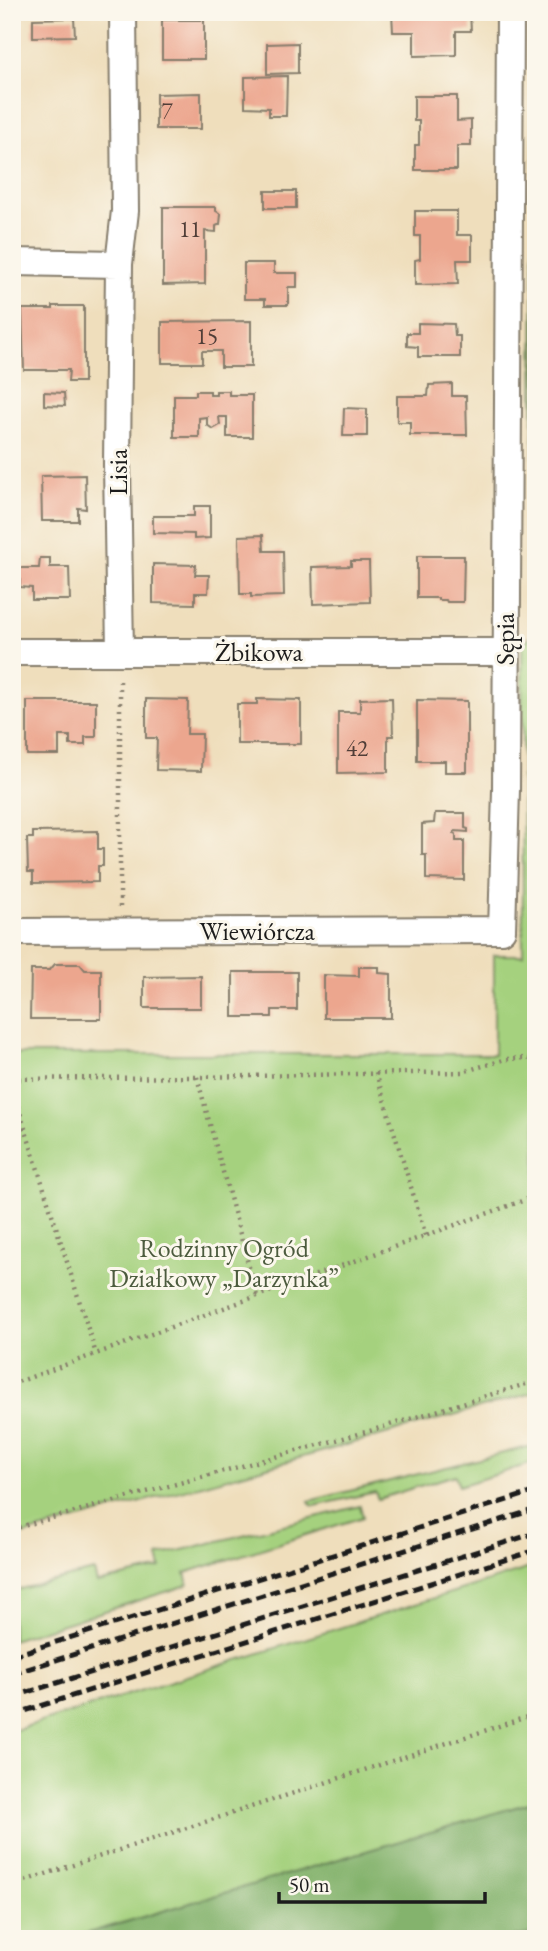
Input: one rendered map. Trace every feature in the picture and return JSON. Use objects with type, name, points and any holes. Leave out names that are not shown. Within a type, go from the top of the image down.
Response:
[{"type":"street","name":"Lisia","points":[[120,652],[117,464],[119,264],[125,211],[123,12]]},
{"type":"street","name":"Sępia","points":[[502,930],[506,790],[510,12]]},
{"type":"street","points":[[12,262],[119,264]]},
{"type":"street","name":"Żbikowa","points":[[12,652],[505,652]]},
{"type":"street","name":"Wiewiórcza","points":[[12,932],[502,930]]},
{"type":"path","points":[[120,652],[120,931]]},
{"type":"path","points":[[12,1079],[462,1072],[507,1059],[536,1060]]},
{"type":"path","points":[[376,1073],[426,1236]]},
{"type":"path","points":[[197,1077],[257,1296]]},
{"type":"path","points":[[12,1087],[96,1354]]},
{"type":"path","points":[[12,1384],[536,1196]]},
{"type":"path","points":[[12,1529],[373,1430],[536,1381]]},
{"type":"path","points":[[12,1885],[536,1714]]},
{"type":"green space","name":"Rodzinny Ogród Działkowy „Darzynka”","points":[[534,12],[536,1392],[12,1538],[12,1054],[494,1054],[494,955],[523,955],[522,645],[533,634]]},
{"type":"green space","points":[[536,1445],[536,1462],[459,1486],[455,1475],[378,1499],[375,1492],[315,1506],[309,1501]]},
{"type":"green space","points":[[360,1506],[363,1517],[185,1573],[188,1585],[12,1640],[12,1591],[94,1571],[97,1583],[161,1568],[158,1556]]},
{"type":"green space","points":[[536,1566],[536,1801],[68,1939],[12,1939],[12,1731]]},
{"type":"green space","points":[[536,1801],[536,1933],[507,1939],[68,1939]]},
{"type":"building","points":[[392,12],[470,12],[471,31],[456,31],[456,55],[414,56],[414,32],[393,32]]},
{"type":"building","points":[[74,18],[75,36],[33,37],[33,19]]},
{"type":"building","points":[[162,20],[204,20],[204,59],[162,59]]},
{"type":"building","points":[[298,43],[298,73],[267,74],[267,44]]},
{"type":"building","points":[[287,76],[286,116],[269,116],[269,108],[245,107],[245,77]]},
{"type":"building","points":[[201,93],[201,129],[156,129],[156,94]]},
{"type":"building","points":[[414,96],[457,96],[457,121],[471,120],[471,146],[457,146],[457,170],[415,170],[419,121],[414,121]]},
{"type":"building","points":[[265,191],[296,191],[296,208],[265,208]]},
{"type":"building","points":[[163,207],[216,207],[216,211],[221,214],[216,232],[205,231],[205,284],[163,285]]},
{"type":"building","points":[[415,211],[457,211],[457,235],[472,235],[472,260],[457,260],[458,284],[415,285],[415,260],[420,259],[420,236],[415,236]]},
{"type":"building","points":[[244,263],[274,263],[274,273],[297,273],[297,287],[288,287],[288,305],[265,305],[265,299],[244,299]]},
{"type":"building","points":[[53,306],[84,306],[84,382],[68,382],[69,370],[24,370],[22,309],[53,309]]},
{"type":"building","points":[[251,321],[251,367],[221,367],[221,351],[202,351],[202,363],[162,363],[162,322]]},
{"type":"building","points":[[418,323],[454,324],[455,336],[460,336],[460,357],[418,357],[418,347],[407,346],[407,333],[418,333]]},
{"type":"building","points":[[452,384],[452,396],[466,396],[467,435],[410,435],[410,422],[397,422],[397,396],[428,396],[429,385]]},
{"type":"building","points":[[196,391],[210,391],[210,395],[216,395],[216,391],[229,391],[229,395],[252,395],[252,437],[227,437],[227,417],[219,417],[220,425],[213,429],[207,425],[207,417],[199,418],[199,437],[174,437],[174,395],[196,395]]},
{"type":"building","points":[[44,392],[64,393],[65,406],[44,405]]},
{"type":"building","points":[[344,408],[367,409],[367,436],[343,436]]},
{"type":"building","points":[[85,475],[86,509],[78,508],[78,521],[42,521],[41,476]]},
{"type":"building","points":[[194,506],[210,506],[210,538],[194,539],[194,534],[153,533],[153,516],[194,516]]},
{"type":"building","points":[[263,535],[264,551],[283,551],[284,596],[251,597],[251,594],[240,594],[239,536]]},
{"type":"building","points":[[417,556],[464,556],[463,602],[417,598]]},
{"type":"building","points":[[40,558],[50,558],[50,567],[69,567],[70,600],[32,600],[32,588],[20,587],[20,568],[39,568]]},
{"type":"building","points":[[351,561],[369,561],[370,602],[313,604],[312,567],[351,566]]},
{"type":"building","points":[[153,564],[196,565],[195,575],[209,575],[208,593],[195,593],[195,604],[153,603]]},
{"type":"building","points":[[392,698],[393,736],[388,736],[388,772],[338,773],[338,712],[360,712],[360,699]]},
{"type":"building","points":[[146,699],[188,700],[187,734],[202,734],[201,771],[156,770],[157,738],[146,738]]},
{"type":"building","points":[[257,699],[301,700],[301,744],[237,744],[237,704],[257,704]]},
{"type":"building","points":[[417,700],[467,701],[467,772],[445,772],[445,761],[417,761]]},
{"type":"building","points":[[27,701],[96,701],[96,737],[85,737],[85,745],[70,745],[70,736],[59,736],[59,755],[27,755]]},
{"type":"building","points":[[435,813],[465,813],[465,828],[468,832],[454,833],[456,841],[464,841],[464,880],[426,879],[426,855],[422,855],[422,824],[434,823]]},
{"type":"building","points":[[98,831],[98,849],[103,849],[103,866],[98,866],[98,882],[33,883],[33,872],[28,872],[27,838],[33,838],[33,832]]},
{"type":"building","points":[[55,964],[80,964],[85,970],[101,970],[101,1019],[30,1019],[31,970],[50,970]]},
{"type":"building","points":[[359,967],[379,967],[379,973],[391,974],[391,1018],[324,1018],[324,975],[359,976]]},
{"type":"building","points":[[233,972],[297,972],[297,1010],[272,1010],[272,1017],[233,1017]]},
{"type":"building","points":[[201,976],[201,1008],[144,1008],[144,977]]},
{"type":"railway","points":[[12,1656],[536,1491]]},
{"type":"railway","points":[[12,1674],[536,1509]]},
{"type":"railway","points":[[12,1697],[536,1533]]},
{"type":"railway","points":[[12,1715],[536,1550]]}]
